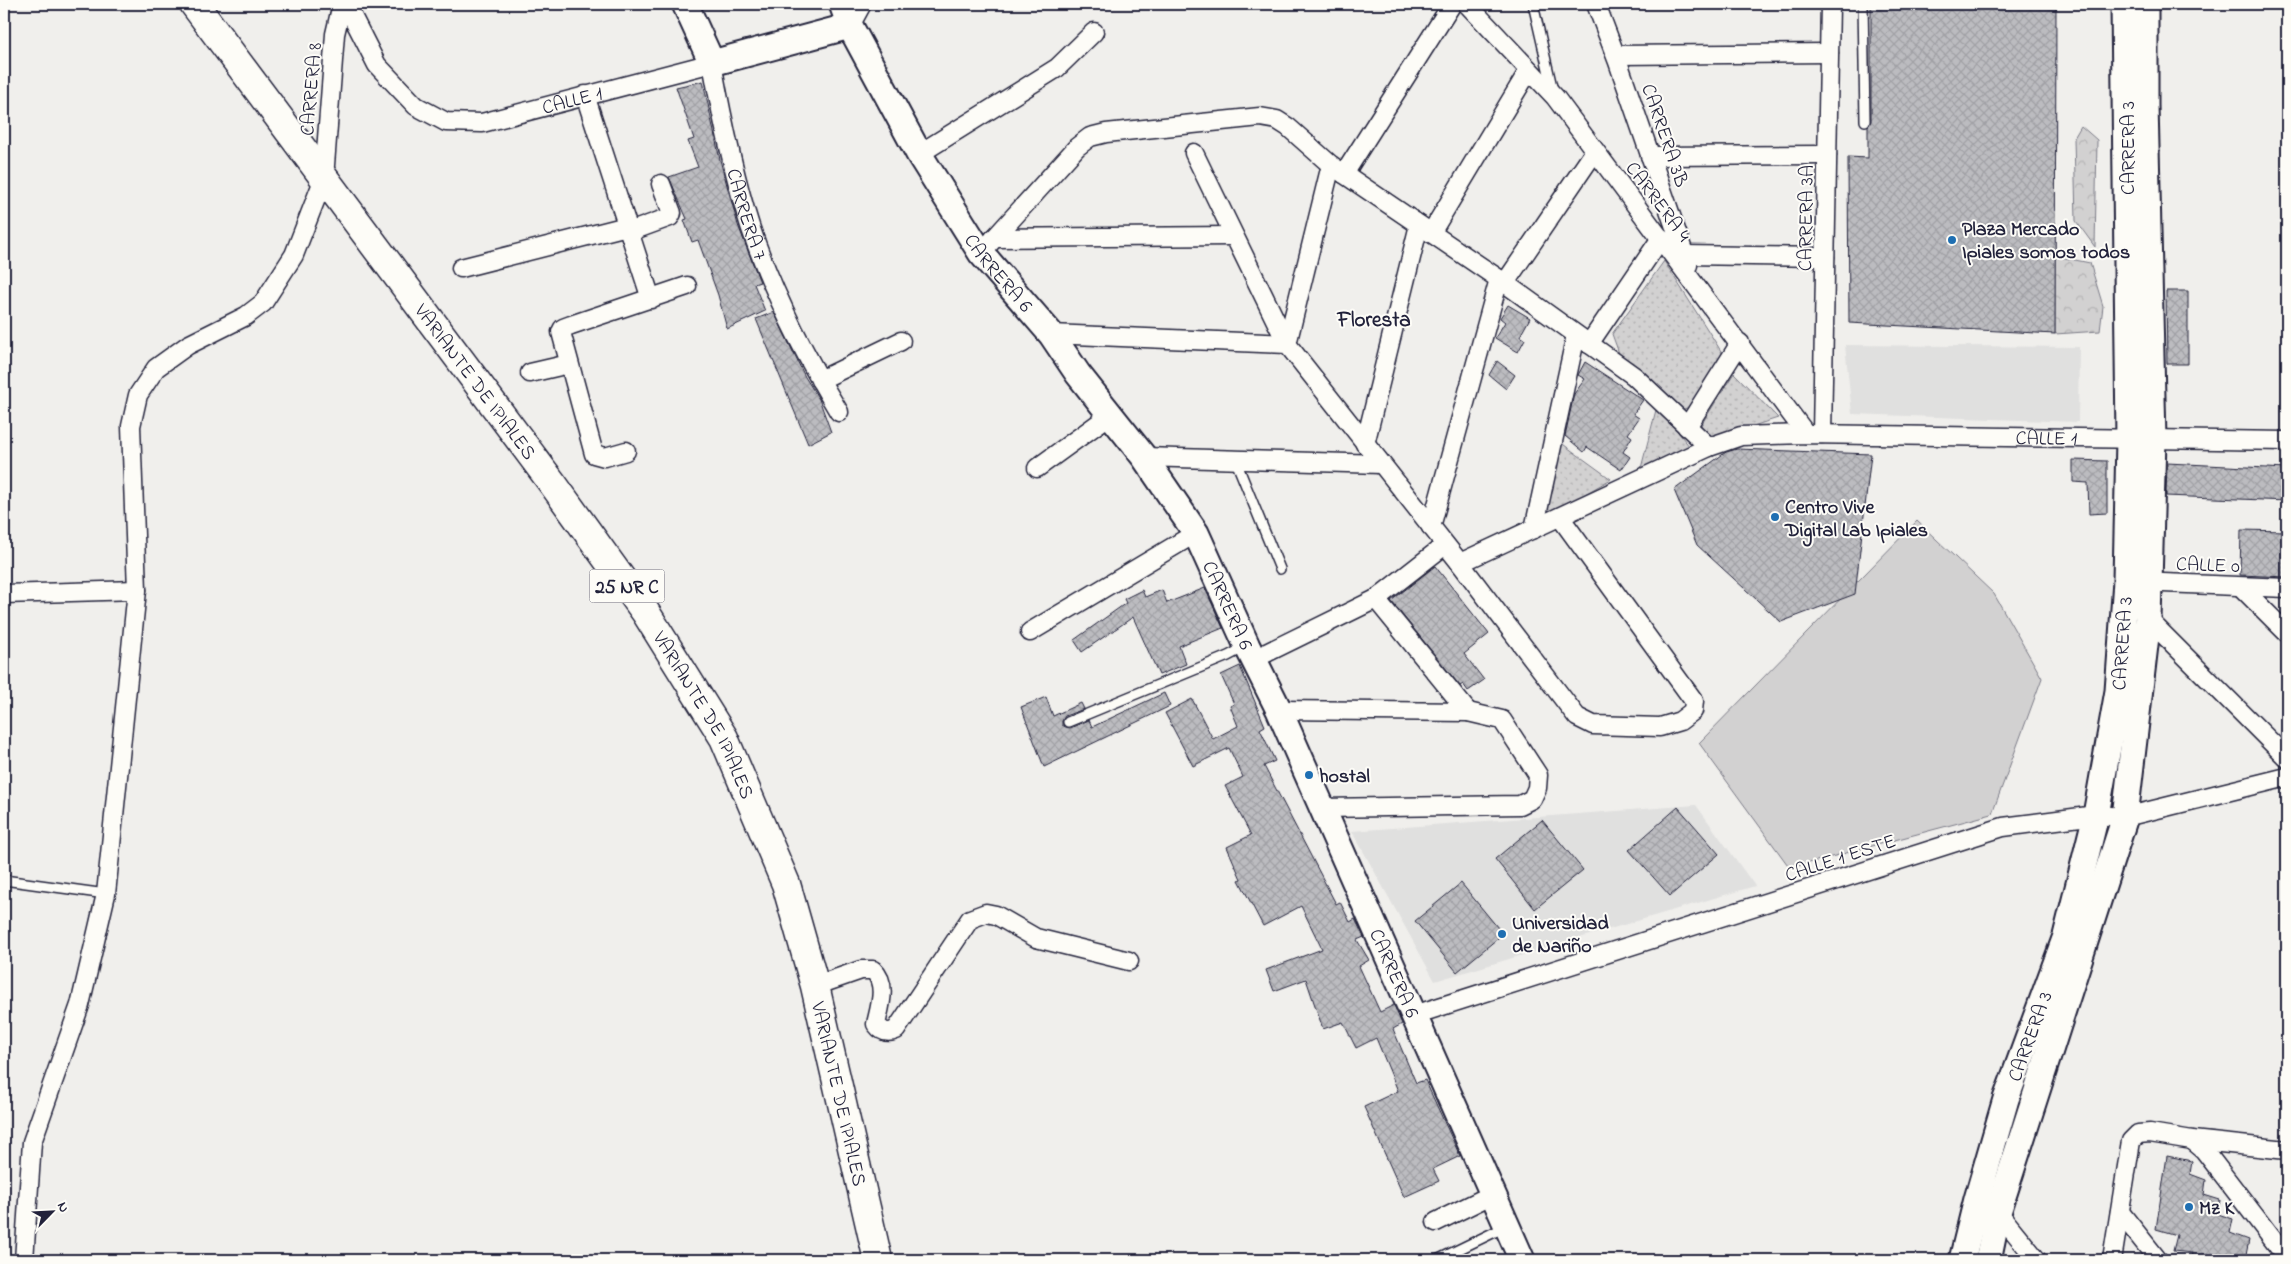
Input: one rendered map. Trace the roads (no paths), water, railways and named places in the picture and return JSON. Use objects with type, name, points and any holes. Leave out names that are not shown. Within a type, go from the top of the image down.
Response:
[{"type":"highway","name":"VARIANTE DE IPIALES","points":[[194,4],[553,484],[646,613],[724,738],[786,884],[815,986],[878,1260]]},
{"type":"street","name":"CARRERA 8","points":[[24,1260],[32,1142],[80,1006],[106,894],[137,590],[132,426],[138,395],[156,368],[188,345],[246,316],[263,303],[294,255],[324,178],[335,34],[342,4]]},
{"type":"street","name":"CALLE 1","points":[[346,4],[377,65],[416,106],[446,122],[482,123],[712,63],[846,15]]},
{"type":"street","name":"CARRERA 7","points":[[685,4],[712,63],[728,146],[750,227],[782,305],[820,380],[839,412]]},
{"type":"street","points":[[846,15],[862,4]]},
{"type":"street","points":[[1287,344],[1338,170],[1452,4]]},
{"type":"street","name":"CARRERA 3B","points":[[1596,4],[1616,55],[1693,282]]},
{"type":"street","name":"CARRERA 3A","points":[[1814,434],[1825,257],[1830,4]]},
{"type":"street","name":"CARRERA 3","points":[[1988,1260],[1998,1212],[2125,817],[2148,618],[2137,582],[2129,439],[2124,4]]},
{"type":"street","name":"CARRERA 3","points":[[1962,1260],[1977,1199],[2006,1099],[2066,936],[2096,815],[2137,582],[2154,439],[2145,105],[2145,4]]},
{"type":"street","name":"CARRERA 4","points":[[1474,7],[1555,97],[1693,282],[1814,434]]},
{"type":"street","name":"CARRERA 6","points":[[846,15],[919,154],[988,245],[1110,415],[1144,457],[1196,533],[1250,652],[1279,710],[1522,1260]]},
{"type":"street","points":[[919,154],[1057,68],[1094,32]]},
{"type":"street","points":[[1616,55],[1829,54]]},
{"type":"street","points":[[1366,444],[1425,229],[1529,70]]},
{"type":"street","points":[[585,95],[651,299]]},
{"type":"street","points":[[988,245],[1077,147],[1090,137],[1106,133],[1260,117],[1277,120],[1338,170],[1502,281],[1634,376],[1709,447]]},
{"type":"street","points":[[1431,527],[1502,281],[1595,150]]},
{"type":"street","points":[[1194,153],[1287,344],[1460,563],[1577,717],[1593,725],[1660,727],[1680,721],[1692,711],[1694,701],[1560,517]]},
{"type":"street","points":[[1650,156],[1827,155]]},
{"type":"street","points":[[461,268],[628,229],[670,217],[672,213],[660,184]]},
{"type":"street","points":[[988,245],[1234,236]]},
{"type":"street","points":[[1534,529],[1583,339],[1661,238]]},
{"type":"street","points":[[1684,255],[1825,257]]},
{"type":"street","points":[[626,451],[605,456],[594,454],[562,339],[563,328],[687,286]]},
{"type":"street","points":[[1051,334],[1287,344]]},
{"type":"street","points":[[820,380],[901,341]]},
{"type":"street","points":[[1687,427],[1740,343]]},
{"type":"street","points":[[530,373],[569,364]]},
{"type":"street","points":[[1037,468],[1110,415]]},
{"type":"street","name":"CALLE 1","points":[[1460,563],[1709,447],[1742,436],[1814,434],[2287,441]]},
{"type":"street","points":[[1144,457],[1381,464]]},
{"type":"street","points":[[1030,632],[1196,533]]},
{"type":"street","points":[[1250,652],[1376,598],[1445,545]]},
{"type":"street","name":"CALLE 0","points":[[2137,582],[2287,588]]},
{"type":"street","points":[[2241,586],[2287,633]]},
{"type":"street","points":[[4,594],[137,590]]},
{"type":"street","points":[[1376,598],[1468,712]]},
{"type":"street","points":[[2148,618],[2287,758]]},
{"type":"street","points":[[1279,710],[1468,712],[1502,720],[1538,775],[1537,788],[1532,799],[1520,805],[1322,808]]},
{"type":"street","name":"CALLE 1 ESTE","points":[[1414,1015],[2003,827],[2096,815],[2125,817],[2287,777]]},
{"type":"street","points":[[815,986],[861,970],[873,970],[881,981],[882,995],[876,1024],[885,1032],[896,1030],[970,919],[986,913],[996,914],[1036,938],[1129,961]]},
{"type":"street","points":[[2112,1260],[2131,1141],[2138,1134],[2150,1133],[2192,1140],[2287,1150]]},
{"type":"street","points":[[2192,1140],[2204,1150],[2287,1258]]},
{"type":"street","points":[[1436,1222],[1493,1194]]},
{"type":"street","points":[[1977,1199],[1998,1212],[2037,1260]]},
{"type":"street","points":[[2120,1212],[2158,1260]]},
{"type":"lane","points":[[1533,4],[1555,97]]},
{"type":"lane","points":[[1863,4],[1865,120]]},
{"type":"lane","points":[[1235,460],[1280,569]]},
{"type":"lane","points":[[1068,722],[1228,656],[1250,652]]},
{"type":"lane","points":[[4,880],[106,894]]},
{"type":"lane","points":[[1438,1260],[1507,1226]]},
{"type":"place","name":"Plaza Mercado Ipiales somos todos","points":[[1952,240]]},
{"type":"place","name":"Centro Vive Digital Lab Ipiales","points":[[1775,517]]},
{"type":"place","name":"hostal","points":[[1309,775]]},
{"type":"place","name":"Universidad de Nariño","points":[[1502,934]]},
{"type":"place","name":"Mz K","points":[[2189,1207]]},
{"type":"district","name":"Floresta","points":[[1374,319]]}]
